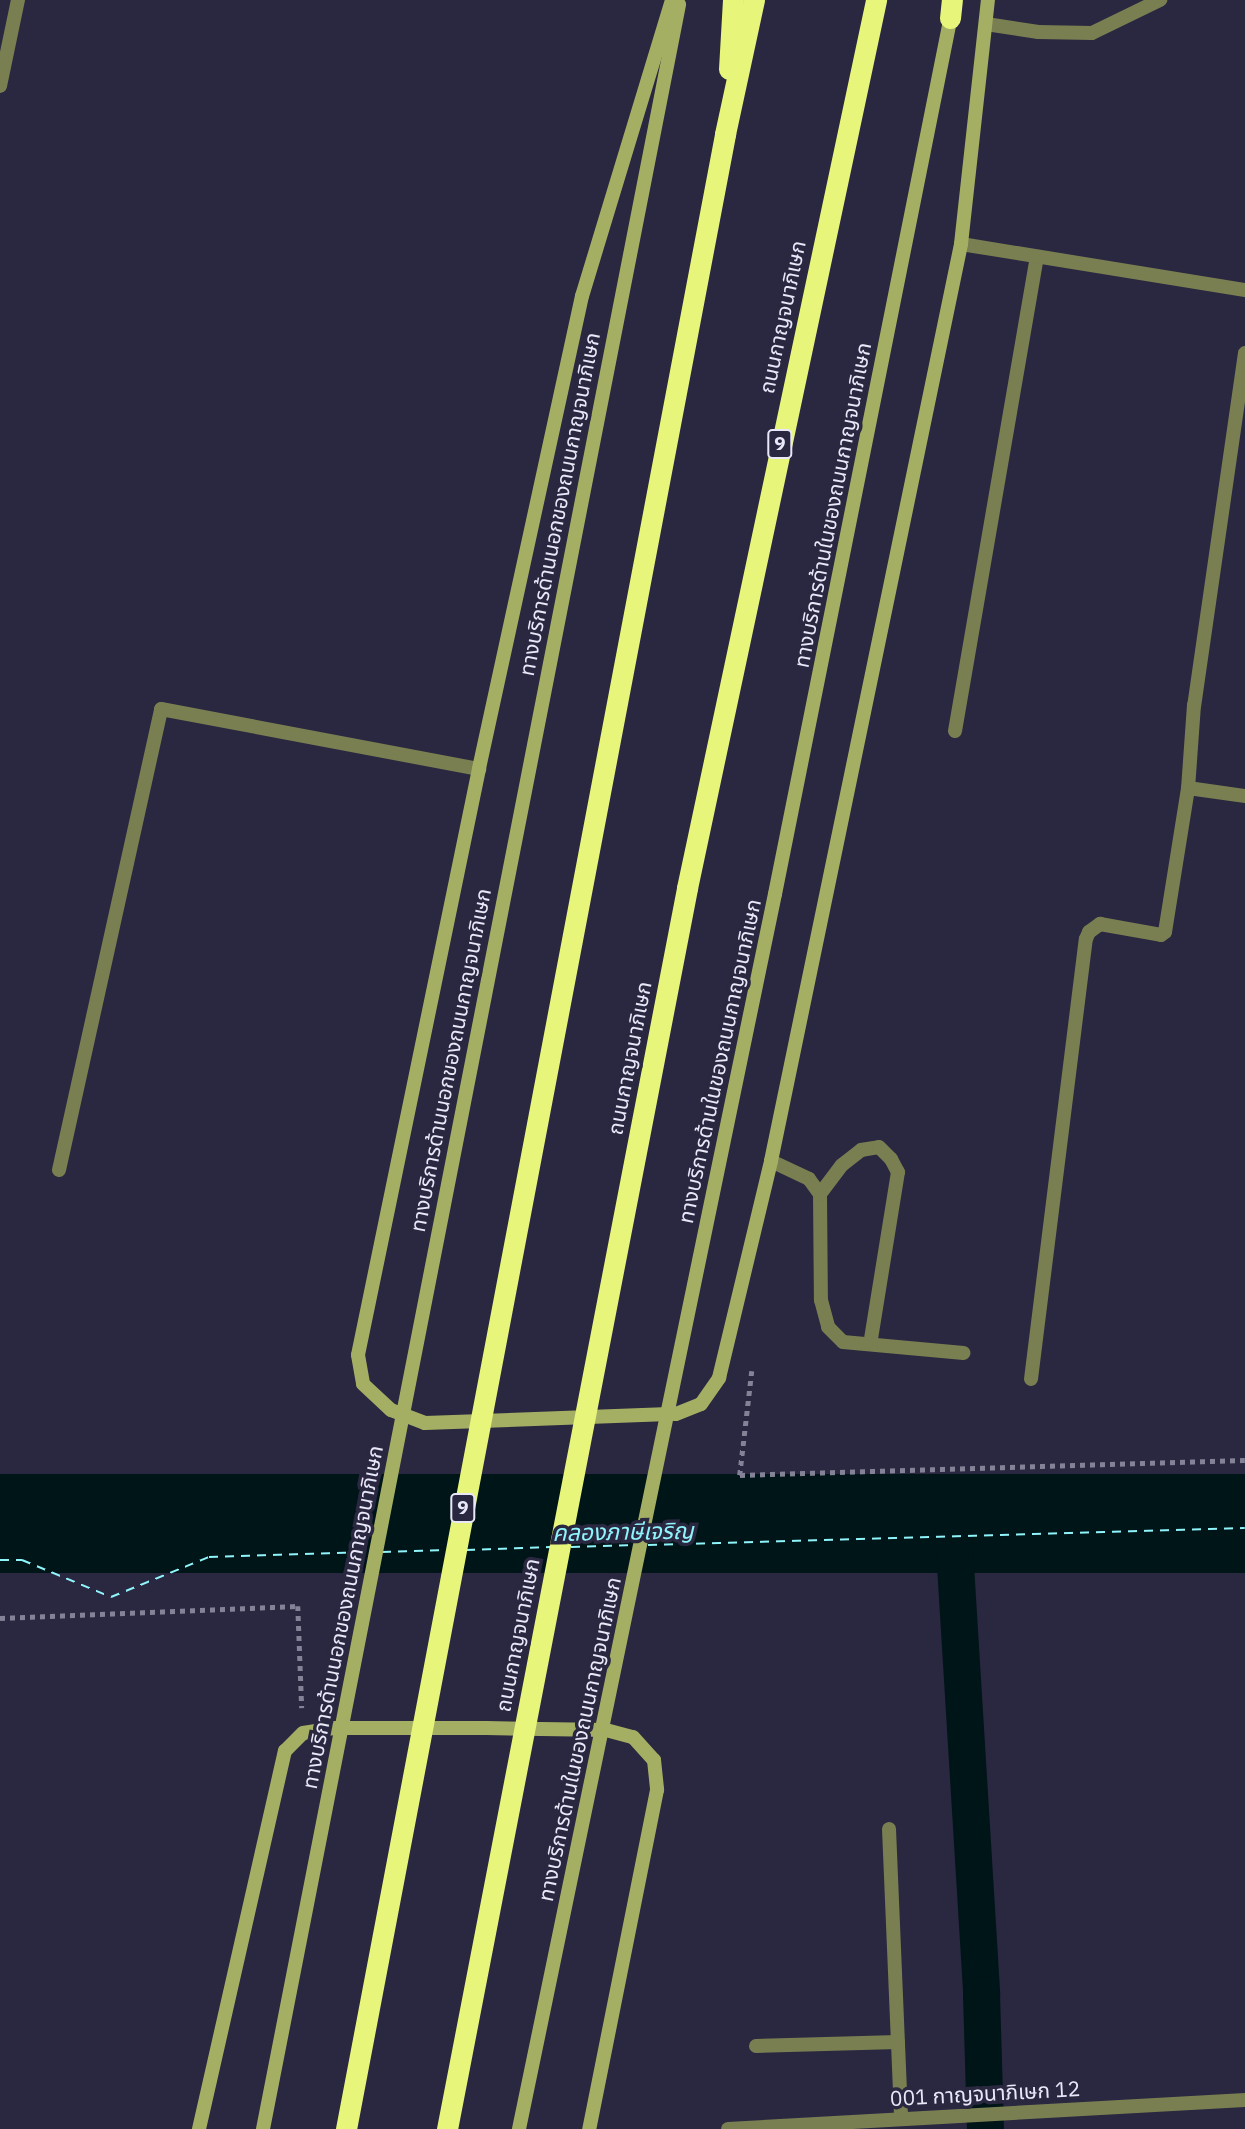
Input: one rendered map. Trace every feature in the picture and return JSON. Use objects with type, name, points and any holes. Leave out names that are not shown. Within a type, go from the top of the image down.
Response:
[{"type":"highway","points":[[724,134],[733,0]]},
{"type":"highway","name":"9","points":[[346,2129],[724,134],[754,0]]},
{"type":"highway","name":"ถนนกาญจนาภิเษก","points":[[447,2129],[687,888],[876,0]]},
{"type":"main road","points":[[671,0],[582,296],[366,1307],[358,1355],[363,1384],[391,1410],[425,1423],[676,1414],[701,1404],[719,1378],[729,1346],[771,1161],[961,244],[988,0]]},
{"type":"main road","name":"ทางบริการด้านนอกของถนนกาญจนาภิเษก","points":[[263,2129],[679,0]]},
{"type":"main road","name":"ทางบริการด้านในของถนนกาญจนาภิเษก","points":[[519,2129],[775,894],[953,6]]},
{"type":"main road","points":[[199,2129],[285,1751],[303,1733],[334,1728],[606,1730],[633,1737],[654,1760],[657,1790],[589,2129]]},
{"type":"street","points":[[0,86],[18,0]]},
{"type":"street","points":[[986,24],[1038,32],[1092,33],[1160,0]]},
{"type":"street","points":[[961,244],[1245,290]]},
{"type":"street","points":[[955,731],[1037,257]]},
{"type":"street","points":[[1031,1379],[1086,939],[1089,932],[1100,924],[1161,936],[1165,932],[1188,788],[1194,705],[1245,353]]},
{"type":"street","points":[[60,1170],[161,709],[479,769]]},
{"type":"street","points":[[1188,788],[1245,796]]},
{"type":"street","points":[[820,1194],[842,1165],[861,1150],[878,1147],[891,1159],[898,1172],[870,1344]]},
{"type":"street","points":[[771,1161],[809,1179],[820,1194],[821,1300],[828,1326],[843,1342],[964,1353]]},
{"type":"street","points":[[888,1829],[901,2119]]},
{"type":"street","points":[[756,2046],[898,2042]]},
{"type":"street","name":"001 กาญจนาภิเษก 12","points":[[728,2129],[1245,2100]]},
{"type":"path","points":[[752,1371],[740,1475],[1245,1460]]},
{"type":"path","points":[[0,1618],[298,1606],[303,1733]]},
{"type":"water","name":"คลองภาษีเจริญ","points":[[0,1474],[1245,1474],[1245,1573],[0,1573]]},
{"type":"waterway","points":[[953,1532],[981,1994],[985,2129]]},
{"type":"ferry route","points":[[648,1545],[1245,1528]]},
{"type":"ferry route","points":[[571,1547],[635,1545]]},
{"type":"ferry route","points":[[466,1550],[551,1547]]},
{"type":"ferry route","points":[[382,1552],[446,1550]]},
{"type":"ferry route","points":[[0,1560],[22,1560],[111,1597],[209,1557],[369,1552]]}]
